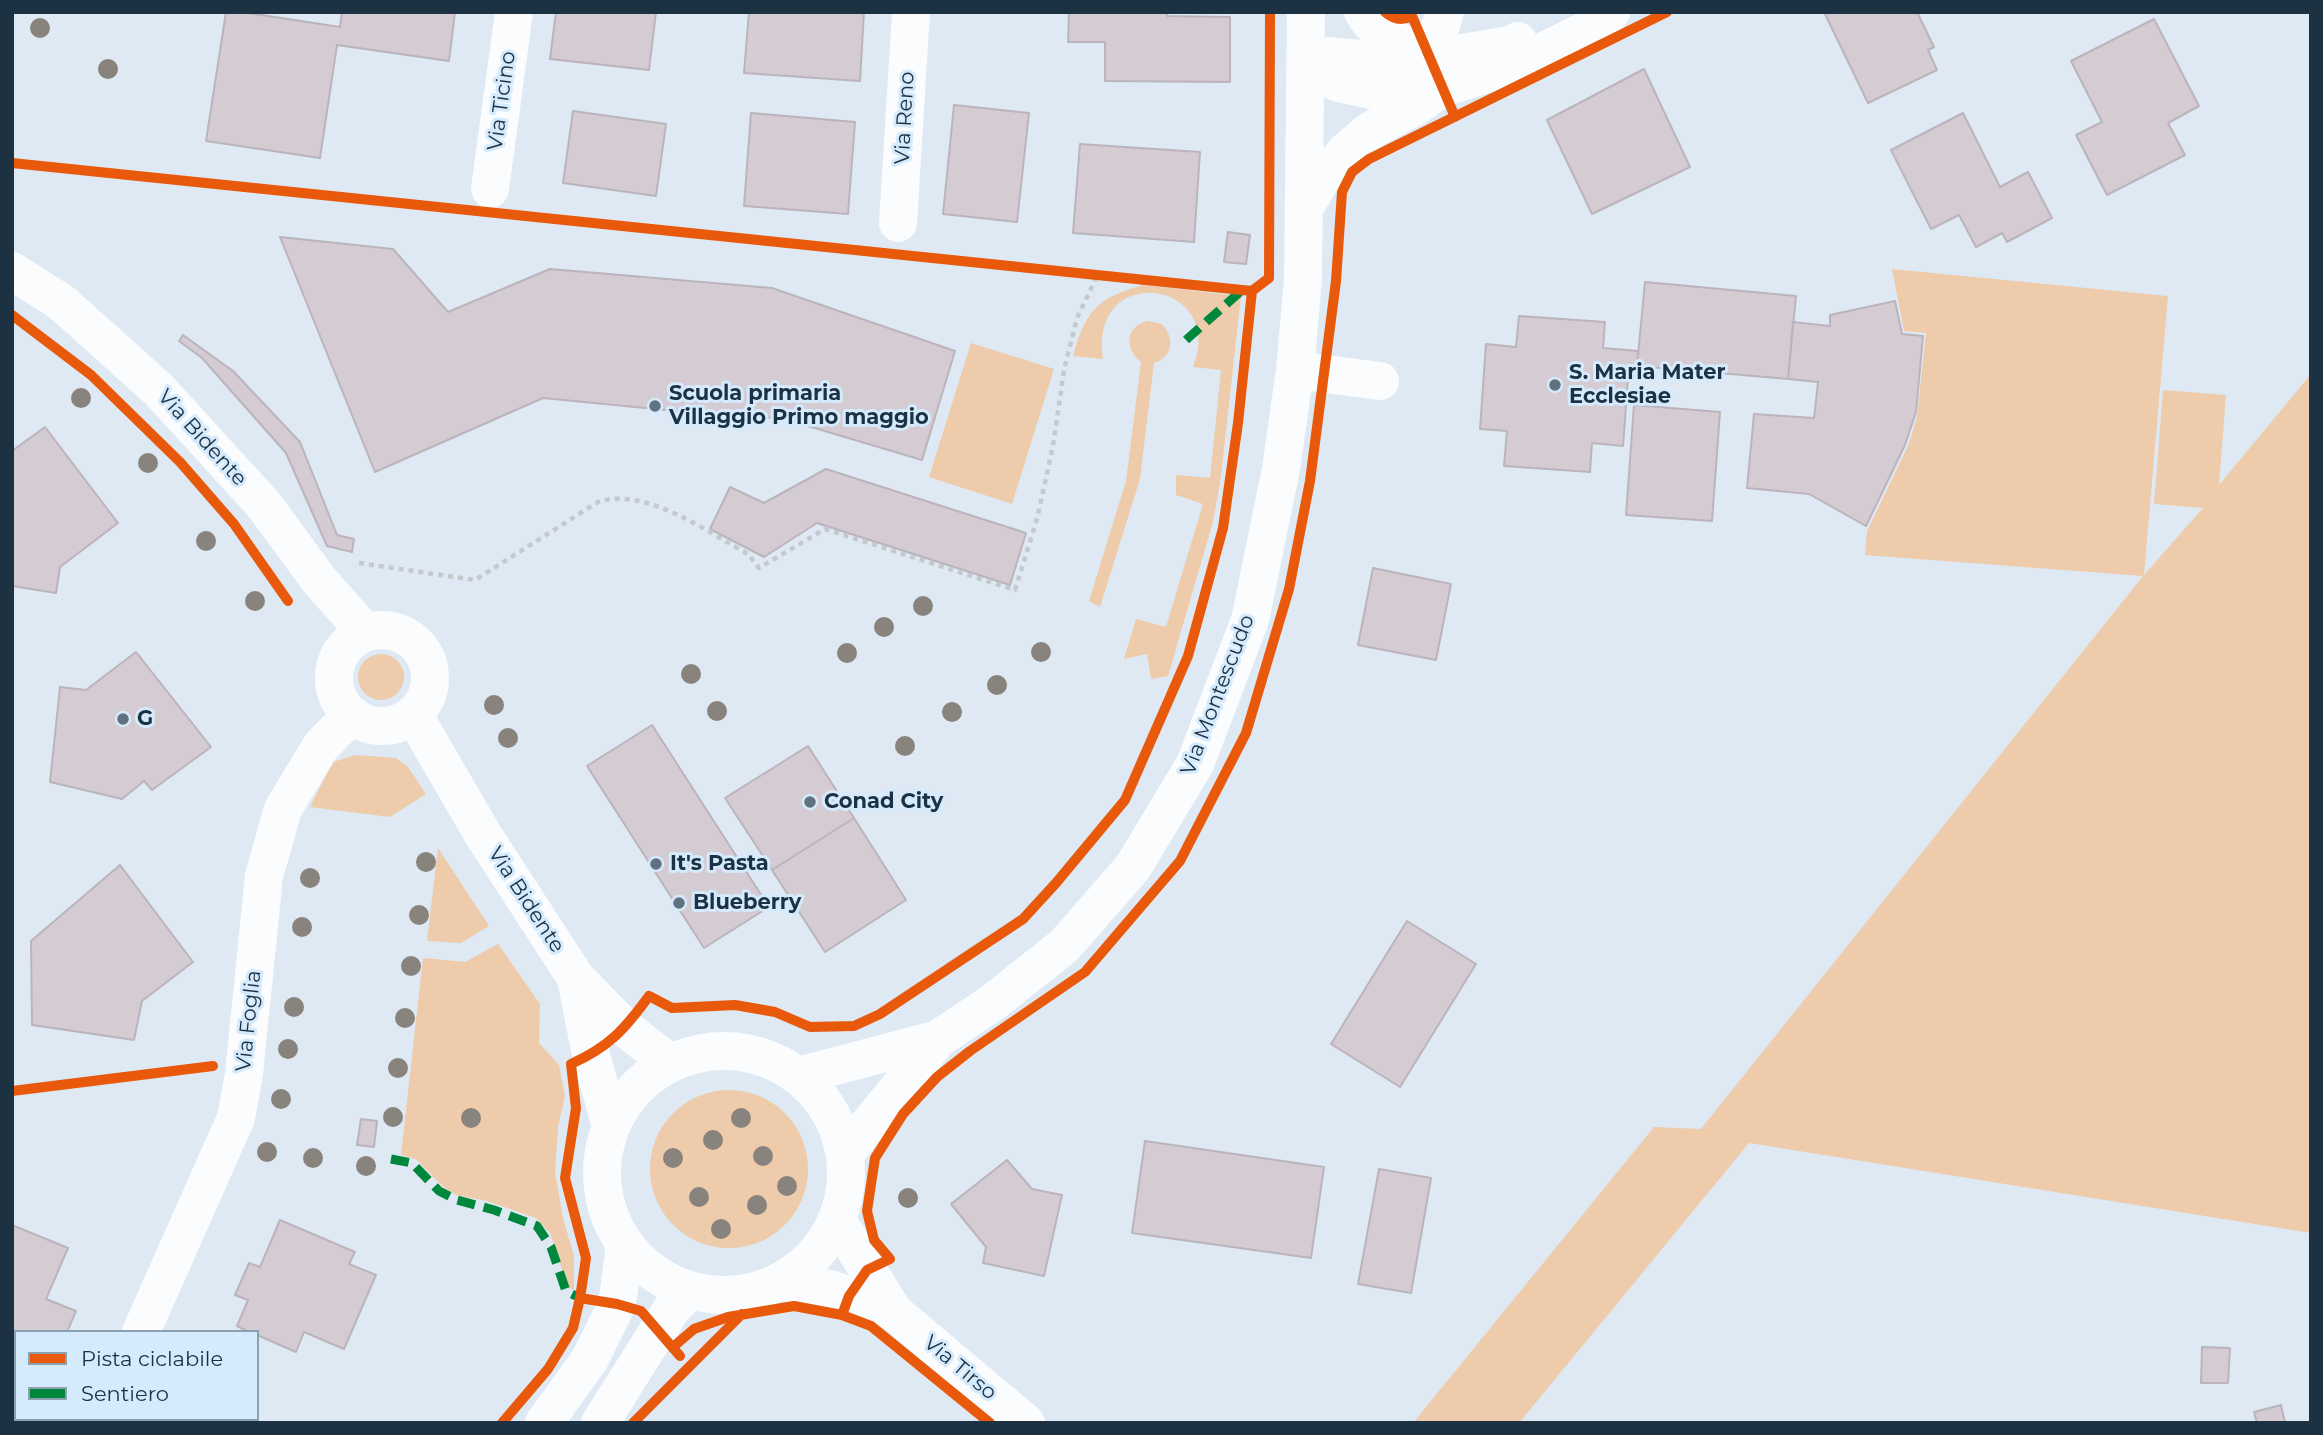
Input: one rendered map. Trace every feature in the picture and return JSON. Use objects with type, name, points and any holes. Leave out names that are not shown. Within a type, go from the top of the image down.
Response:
[{"type":"street","name":"Via Ticino","points":[[490,189],[514,12]]},
{"type":"street","name":"Via Reno","points":[[898,223],[911,12]]},
{"type":"street","name":"Via Montescudo","points":[[845,1153],[937,1039],[992,1003],[1065,946],[1133,867],[1195,764],[1250,620],[1280,469],[1295,370],[1303,279],[1306,12]]},
{"type":"street","points":[[1363,12],[1377,30],[1391,39],[1450,55],[1510,45],[1580,12]]},
{"type":"street","points":[[1307,62],[1408,59],[1427,50],[1446,12],[1466,35],[1487,48]]},
{"type":"street","points":[[1304,209],[1319,183],[1345,152],[1371,130],[1415,107],[1443,88],[1517,64],[1603,22],[1611,12]]},
{"type":"street","points":[[1307,62],[1339,83],[1370,90],[1443,88]]},
{"type":"street","name":"Via Bidente","points":[[12,271],[61,302],[159,390],[264,505],[319,580],[365,632]]},
{"type":"street","points":[[1295,370],[1380,381]]},
{"type":"street","points":[[393,631],[407,636],[418,646],[430,673],[429,688],[423,702],[413,714],[399,722],[383,726],[366,723],[342,705],[335,691],[333,677],[342,650],[352,639],[365,632],[393,631]]},
{"type":"street","name":"Via Bidente","points":[[413,714],[482,833],[576,978],[626,1028],[670,1063]]},
{"type":"street","name":"Via Foglia","points":[[142,1330],[236,1118],[244,1074],[264,876],[283,809],[321,746],[352,715]]},
{"type":"street","name":"Via Bidente","points":[[576,978],[591,1055],[611,1126]]},
{"type":"street","name":"Via Montescudo","points":[[798,1076],[937,1039]]},
{"type":"street","points":[[736,1052],[768,1060],[798,1076],[820,1097],[831,1115],[845,1153],[845,1187],[837,1220],[814,1256],[781,1282],[741,1294],[720,1295],[690,1290],[665,1280],[643,1265],[625,1246],[607,1208],[601,1167],[611,1126],[626,1100],[646,1079],[670,1063],[702,1053],[736,1052]]},
{"type":"street","name":"Via Tirso","points":[[837,1220],[894,1312],[1026,1423]]},
{"type":"street","points":[[544,1423],[590,1359],[617,1304],[625,1246]]},
{"type":"street","name":"Via Tirso","points":[[781,1282],[831,1289],[894,1312]]},
{"type":"street","points":[[600,1423],[671,1310],[690,1290]]},
{"type":"path","points":[[1085,273],[1111,276]]},
{"type":"path","points":[[348,561],[475,580],[598,502],[610,498],[638,499],[657,505],[748,554],[759,568],[825,529],[1015,590],[1037,519],[1053,446],[1064,370],[1077,318],[1098,274]]},
{"type":"shaded area","points":[[1892,269],[2168,296],[2144,575],[2203,508],[2154,504],[2163,390],[2226,395],[2219,485],[2311,374],[2311,1233],[1749,1143],[1519,1423],[1413,1423],[1654,1127],[1701,1129],[2143,576],[1865,555],[1867,531],[1908,446],[1917,417],[1926,333],[1904,331]]},
{"type":"shaded area","points":[[1143,285],[1241,296],[1221,476],[1213,522],[1168,676],[1151,679],[1147,654],[1124,659],[1136,619],[1166,627],[1203,504],[1176,495],[1176,475],[1210,478],[1221,370],[1193,367],[1199,338],[1192,315],[1176,300],[1156,293],[1134,295],[1116,306],[1104,327],[1103,359],[1073,356],[1083,327],[1096,308],[1114,295]]},
{"type":"shaded area","points":[[1149,321],[1162,324],[1169,335],[1170,346],[1165,356],[1154,363],[1140,479],[1100,607],[1089,601],[1126,481],[1141,362],[1132,351],[1131,332],[1141,323]]},
{"type":"shaded area","points":[[971,343],[1054,369],[1012,504],[929,477]]},
{"type":"shaded area","points":[[381,654],[390,655],[397,661],[403,668],[403,686],[397,693],[390,699],[381,700],[372,699],[365,693],[359,686],[358,677],[359,668],[365,661],[372,655]]},
{"type":"shaded area","points":[[355,755],[396,758],[408,767],[426,794],[390,817],[310,807],[333,762]]},
{"type":"shaded area","points":[[438,848],[489,926],[461,943],[427,941]]},
{"type":"shaded area","points":[[498,944],[540,1004],[539,1043],[559,1065],[565,1096],[558,1127],[555,1171],[563,1218],[574,1256],[574,1290],[568,1287],[550,1233],[536,1218],[487,1201],[456,1195],[442,1186],[416,1159],[401,1155],[423,958],[465,962]]},
{"type":"shaded area","points":[[729,1090],[759,1096],[785,1113],[802,1139],[808,1169],[802,1199],[785,1225],[759,1242],[729,1248],[699,1242],[673,1225],[656,1199],[650,1169],[656,1139],[673,1113],[699,1096]]},
{"type":"building","points":[[226,12],[340,27],[342,12],[455,12],[449,61],[337,45],[320,158],[206,141]]},
{"type":"building","points":[[556,12],[656,12],[649,70],[550,59]]},
{"type":"building","points":[[749,12],[864,12],[860,81],[744,73]]},
{"type":"building","points":[[1069,12],[1167,12],[1167,16],[1230,17],[1230,82],[1105,81],[1105,42],[1068,42]]},
{"type":"building","points":[[1824,12],[1917,12],[1934,47],[1928,50],[1937,70],[1868,103]]},
{"type":"building","points":[[2154,19],[2199,106],[2168,123],[2185,155],[2107,195],[2076,135],[2102,122],[2071,61]]},
{"type":"building","points":[[1644,69],[1690,167],[1592,214],[1547,120]]},
{"type":"building","points":[[954,105],[1029,113],[1017,222],[943,214]]},
{"type":"building","points":[[573,111],[666,124],[656,196],[563,183]]},
{"type":"building","points":[[751,113],[855,122],[848,214],[744,206]]},
{"type":"building","points":[[1963,113],[2000,187],[2028,172],[2052,218],[2007,242],[2002,233],[1976,247],[1959,215],[1931,229],[1891,150]]},
{"type":"building","points":[[1080,144],[1200,152],[1194,242],[1073,233]]},
{"type":"building","points":[[1228,232],[1250,235],[1246,264],[1224,262]]},
{"type":"building","points":[[280,237],[393,249],[448,312],[550,269],[772,288],[955,351],[922,460],[781,418],[737,417],[543,398],[375,472]]},
{"type":"building","points":[[1645,282],[1796,296],[1788,379],[1637,366]]},
{"type":"building","points":[[1895,301],[1902,334],[1923,336],[1916,412],[1905,445],[1866,526],[1809,494],[1747,488],[1754,414],[1814,418],[1818,382],[1788,379],[1793,322],[1830,326],[1830,315]]},
{"type":"building","name":"S. Maria Mater Ecclesiae","points":[[1519,316],[1605,322],[1603,348],[1638,351],[1637,366],[1629,365],[1623,446],[1592,443],[1590,472],[1504,466],[1507,431],[1480,429],[1486,344],[1516,347]]},
{"type":"building","points":[[183,335],[233,371],[300,442],[337,535],[354,539],[352,552],[327,546],[286,453],[202,358],[179,341]]},
{"type":"building","points":[[1634,405],[1720,412],[1712,521],[1626,515]]},
{"type":"building","points":[[45,427],[118,523],[60,567],[56,593],[12,586],[12,451]]},
{"type":"building","points":[[826,469],[1026,533],[1010,585],[817,523],[764,557],[710,529],[730,487],[764,503]]},
{"type":"building","points":[[1373,568],[1451,584],[1436,660],[1358,645]]},
{"type":"building","name":"G","points":[[136,652],[211,747],[152,790],[144,781],[122,799],[50,782],[60,687],[86,690]]},
{"type":"building","points":[[652,725],[769,907],[704,948],[587,766]]},
{"type":"building","points":[[808,746],[854,818],[772,870],[725,798]]},
{"type":"building","points":[[854,818],[906,900],[825,952],[772,870]]},
{"type":"building","points":[[120,865],[193,962],[142,1001],[134,1040],[32,1025],[31,941]]},
{"type":"building","points":[[1407,921],[1476,964],[1400,1087],[1331,1044]]},
{"type":"building","points":[[361,1119],[377,1121],[374,1147],[357,1145]]},
{"type":"building","points":[[1145,1141],[1324,1167],[1311,1258],[1132,1233]]},
{"type":"building","points":[[1007,1160],[1032,1189],[1062,1195],[1044,1276],[983,1263],[986,1247],[951,1204]]},
{"type":"building","points":[[1379,1169],[1431,1178],[1411,1293],[1358,1284]]},
{"type":"building","points":[[280,1220],[355,1252],[349,1264],[376,1275],[344,1349],[304,1332],[296,1352],[259,1336],[259,1330],[245,1330],[237,1326],[248,1300],[235,1295],[249,1263],[260,1267]]},
{"type":"building","points":[[12,1225],[68,1248],[46,1299],[76,1311],[68,1330],[14,1330],[12,1350]]},
{"type":"building","points":[[2202,1347],[2230,1348],[2228,1383],[2201,1383]]},
{"type":"building","points":[[2281,1405],[2285,1423],[2257,1423],[2254,1412]]},
{"type":"building","points":[[246,1421],[251,1423],[170,1423]]},
{"type":"marked path","points":[[1186,340],[1242,290]]},
{"type":"marked path","points":[[391,1159],[412,1163],[439,1191],[457,1200],[537,1226],[551,1247],[566,1291],[580,1298]]},
{"type":"cycle path","points":[[1269,278],[1270,12]]},
{"type":"cycle path","points":[[1385,12],[1398,19],[1412,16],[1455,117]]},
{"type":"cycle path","points":[[842,1315],[849,1296],[867,1270],[890,1259],[874,1240],[867,1211],[875,1158],[903,1114],[937,1077],[970,1051],[1085,972],[1180,861],[1246,733],[1289,589],[1310,481],[1336,281],[1342,192],[1352,172],[1369,159],[1667,12]]},
{"type":"cycle path","points":[[12,163],[1252,291]]},
{"type":"cycle path","points":[[502,1423],[548,1369],[573,1328],[580,1298],[586,1258],[565,1178],[576,1108],[571,1064],[606,1044],[649,996],[672,1008],[735,1005],[775,1012],[810,1027],[854,1026],[880,1014],[1023,919],[1125,800],[1188,656],[1223,528],[1238,423],[1252,291],[1269,278]]},
{"type":"cycle path","points":[[12,315],[91,375],[180,462],[234,524],[288,601]]},
{"type":"cycle path","points":[[12,1091],[213,1066]]},
{"type":"cycle path","points":[[580,1298],[641,1311],[680,1356]]},
{"type":"cycle path","points":[[673,1347],[694,1329],[728,1317],[794,1306],[842,1315],[871,1326],[990,1423]]},
{"type":"cycle path","points":[[633,1423],[742,1314]]},
{"type":"place","name":"S. Maria Mater Ecclesiae","points":[[1555,385]]},
{"type":"place","name":"Scuola primaria Villaggio Primo maggio","points":[[655,406]]},
{"type":"place","name":"G","points":[[123,719]]},
{"type":"place","name":"Conad City","points":[[810,802]]},
{"type":"place","name":"It's Pasta","points":[[656,864]]},
{"type":"place","name":"Blueberry","points":[[679,903]]}]
